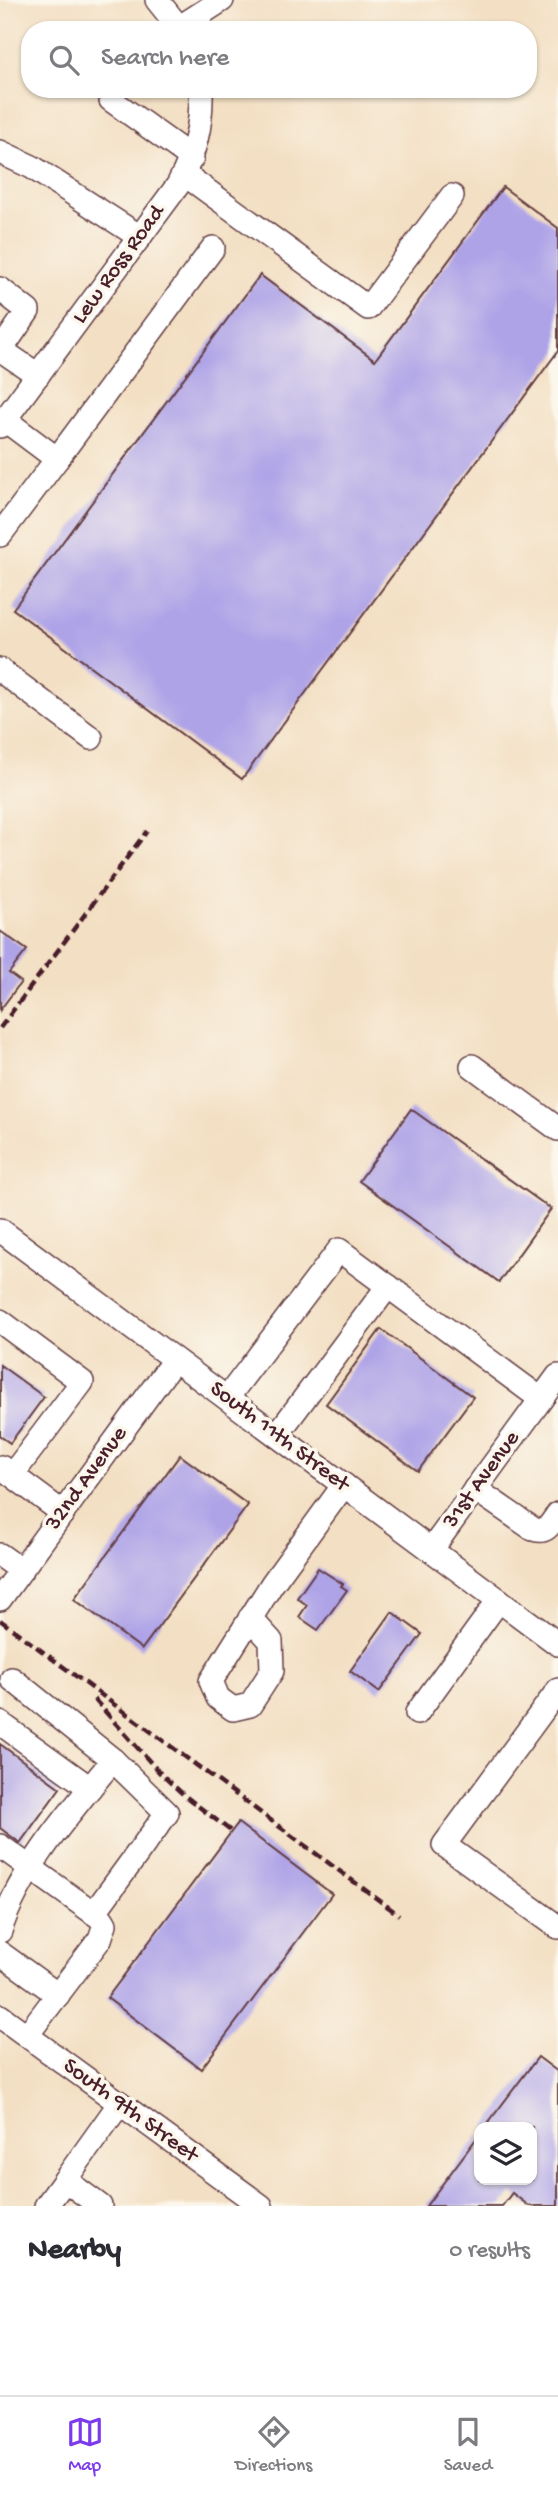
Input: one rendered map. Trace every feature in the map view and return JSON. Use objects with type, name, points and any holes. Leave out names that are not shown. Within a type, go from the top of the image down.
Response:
[{"type":"street","points":[[169,20],[222,0]]},
{"type":"street","points":[[111,98],[188,166],[368,307],[452,196]]},
{"type":"street","name":"Lew Ross Road","points":[[2,423],[188,166],[201,118],[201,98]]},
{"type":"street","points":[[0,152],[32,167],[139,237]]},
{"type":"street","points":[[0,535],[213,248]]},
{"type":"street","points":[[0,289],[28,311],[1,350],[38,375]]},
{"type":"street","points":[[2,423],[57,459]]},
{"type":"street","points":[[0,670],[91,738]]},
{"type":"street","points":[[472,1066],[558,1129]]},
{"type":"street","name":"South 11th Street","points":[[0,1230],[558,1644]]},
{"type":"street","points":[[227,1398],[339,1250],[541,1399]]},
{"type":"street","points":[[277,1435],[388,1286]]},
{"type":"street","points":[[0,1321],[82,1382],[6,1471],[62,1513]]},
{"type":"street","name":"32nd Avenue","points":[[0,1599],[174,1360]]},
{"type":"street","name":"31st Avenue","points":[[430,1550],[558,1376]]},
{"type":"street","points":[[250,1618],[344,1485]]},
{"type":"street","points":[[475,1489],[541,1532],[546,1531],[558,1514]]},
{"type":"street","points":[[0,1555],[21,1570]]},
{"type":"street","points":[[417,1713],[499,1600]]},
{"type":"street","points":[[12,1679],[113,1760],[167,1813],[94,1913]]},
{"type":"street","points":[[558,1690],[444,1845],[558,1927]]},
{"type":"street","points":[[0,1723],[90,1788]]},
{"type":"street","points":[[0,1931],[6,1912],[30,1868],[113,1760]]},
{"type":"street","points":[[0,1846],[103,1919],[104,1930],[27,2035]]},
{"type":"street","points":[[0,1953],[58,1995]]},
{"type":"street","name":"South 9th Street","points":[[0,2016],[120,2104],[229,2197],[261,2206]]},
{"type":"street","points":[[46,2206],[120,2104]]},
{"type":"street","points":[[65,2180],[100,2206]]},
{"type":"building","points":[[503,187],[558,228],[558,351],[242,779],[13,609],[260,275],[375,360]]},
{"type":"building","points":[[0,931],[27,950],[9,973],[21,982],[0,1010]]},
{"type":"building","points":[[411,1109],[551,1209],[499,1282],[359,1181]]},
{"type":"building","points":[[381,1329],[473,1397],[418,1471],[326,1404]]},
{"type":"building","points":[[0,1365],[44,1397],[10,1443],[0,1436]]},
{"type":"building","points":[[180,1455],[248,1505],[142,1649],[74,1599]]},
{"type":"building","points":[[318,1568],[343,1584],[341,1586],[347,1590],[318,1630],[299,1617],[307,1605],[297,1598]]},
{"type":"building","points":[[392,1612],[422,1634],[379,1692],[350,1671]]},
{"type":"building","points":[[0,1744],[60,1788],[20,1843],[0,1828]]},
{"type":"building","points":[[238,1823],[332,1894],[201,2069],[107,1998]]},
{"type":"building","points":[[538,2057],[558,2072],[558,2206],[529,2206],[512,2193],[502,2206],[426,2206],[474,2142],[474,2185],[537,2185],[537,2122],[489,2122]]},
{"type":"railway","points":[[0,1028],[147,831]]},
{"type":"railway","points":[[0,1620],[399,1915]]},
{"type":"railway","points":[[94,1699],[160,1773],[232,1832]]}]
